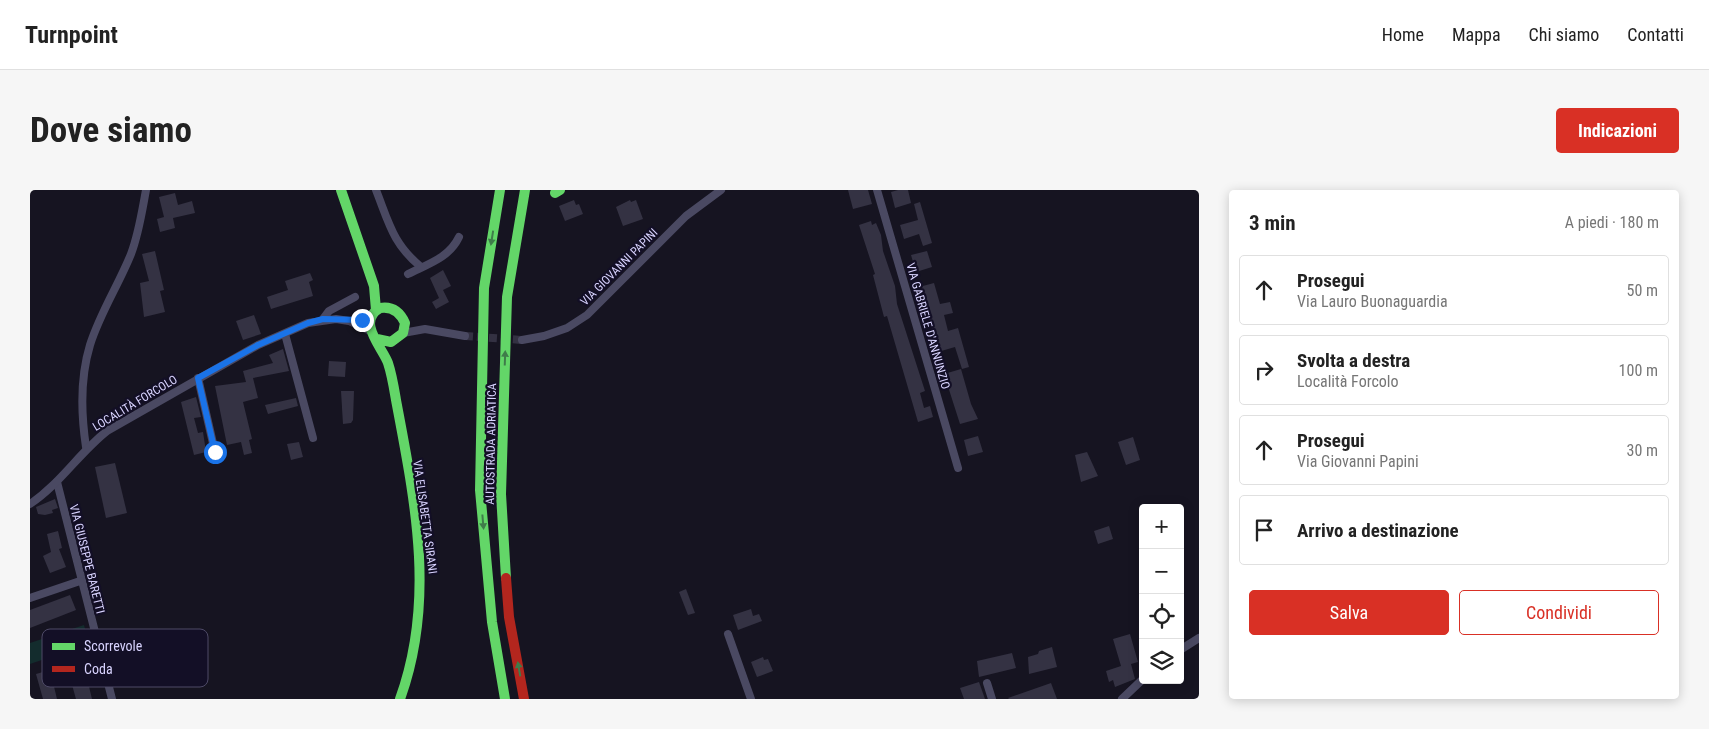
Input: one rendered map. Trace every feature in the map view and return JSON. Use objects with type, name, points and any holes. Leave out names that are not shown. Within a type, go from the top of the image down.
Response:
[{"type":"main road","points":[[341,190],[374,286],[388,306],[397,310],[404,318],[400,336],[387,343],[374,335],[374,286]]},
{"type":"main road","name":"AUTOSTRADA ADRIATICA","points":[[500,190],[484,288],[480,490],[492,622],[506,699]]},
{"type":"main road","name":"AUTOSTRADA ADRIATICA","points":[[524,699],[509,617],[501,494],[507,297],[526,190]]},
{"type":"main road","points":[[373,313],[388,306]]},
{"type":"main road","name":"VIA ELISABETTA SIRANI","points":[[374,335],[389,367],[421,565],[422,596],[417,634],[400,699]]},
{"type":"main road","name":"VIA ELISABETTA SIRANI","points":[[389,367],[400,336]]},
{"type":"street","name":"LOCALITÀ FORCOLO","points":[[86,447],[81,416],[85,365],[90,344],[132,253],[140,224],[146,190]]},
{"type":"street","points":[[376,190],[396,241],[406,255],[421,267]]},
{"type":"street","name":"VIA GIOVANNI PAPINI","points":[[522,340],[544,336],[567,328],[587,315],[686,216],[722,190]]},
{"type":"street","name":"VIA GABRIELE D'ANNUNZIO","points":[[877,190],[958,468]]},
{"type":"street","points":[[408,274],[445,256],[454,248],[460,237]]},
{"type":"street","name":"LOCALITÀ FORCOLO","points":[[30,504],[57,482],[86,447],[107,431],[198,378],[285,334],[323,319],[329,311],[356,297]]},
{"type":"street","points":[[323,319],[349,321],[373,313]]},
{"type":"street","points":[[404,318],[425,329],[465,336]]},
{"type":"street","points":[[349,321],[374,335]]},
{"type":"street","points":[[400,336],[425,329]]},
{"type":"street","points":[[285,334],[313,438]]},
{"type":"street","points":[[198,378],[215,452]]},
{"type":"street","name":"VIA GIUSEPPE BARETTI","points":[[57,482],[93,629]]},
{"type":"street","points":[[30,598],[80,581]]},
{"type":"street","points":[[728,634],[751,699]]},
{"type":"street","points":[[1184,647],[1199,638]]},
{"type":"street","points":[[987,683],[992,699]]},
{"type":"street","points":[[1122,699],[1139,683]]},
{"type":"green space","points":[[84,625],[85,629],[72,629]]},
{"type":"green space","points":[[42,639],[42,660],[30,664],[30,643]]},
{"type":"building","points":[[848,190],[868,190],[872,204],[853,209]]},
{"type":"building","points":[[908,190],[911,203],[895,208],[891,192]]},
{"type":"building","points":[[175,193],[178,205],[192,201],[195,213],[173,218],[175,228],[160,232],[157,219],[164,217],[159,197]]},
{"type":"building","points":[[574,200],[576,205],[579,204],[583,214],[565,221],[559,206]]},
{"type":"building","points":[[630,200],[631,202],[636,200],[643,219],[623,226],[616,207]]},
{"type":"building","points":[[920,202],[932,243],[923,246],[919,234],[904,239],[900,225],[918,220],[914,204]]},
{"type":"building","points":[[871,221],[872,225],[876,223],[881,235],[883,251],[895,286],[897,304],[925,391],[920,393],[924,408],[930,406],[933,417],[918,422],[887,316],[884,317],[873,275],[875,274],[859,225]]},
{"type":"building","points":[[155,251],[164,290],[160,291],[165,312],[144,317],[140,283],[149,281],[142,254]]},
{"type":"building","points":[[927,251],[932,267],[916,272],[911,255]]},
{"type":"building","points":[[443,270],[451,286],[443,290],[449,302],[436,309],[432,302],[439,298],[430,278]]},
{"type":"building","points":[[310,273],[313,280],[309,282],[313,296],[271,309],[267,297],[288,290],[285,281]]},
{"type":"building","points":[[934,283],[940,304],[950,302],[953,313],[944,315],[948,331],[958,328],[969,367],[962,369],[955,347],[931,354],[929,348],[937,345],[919,287]]},
{"type":"building","points":[[254,315],[261,334],[243,340],[236,321]]},
{"type":"building","points":[[283,349],[289,371],[253,378],[258,398],[243,402],[252,439],[249,440],[252,453],[244,455],[241,442],[227,445],[215,386],[246,382],[243,371],[273,363],[269,355]]},
{"type":"building","points":[[329,361],[346,362],[345,377],[328,376]]},
{"type":"building","points":[[961,369],[971,404],[978,419],[960,424],[944,374]]},
{"type":"building","points":[[341,391],[354,391],[353,420],[351,423],[343,424]]},
{"type":"building","points":[[196,397],[201,417],[194,418],[198,433],[203,432],[206,452],[194,455],[181,402]]},
{"type":"building","points":[[296,398],[298,406],[268,414],[265,405]]},
{"type":"building","points":[[978,436],[983,452],[968,456],[964,440]]},
{"type":"building","points":[[1133,437],[1140,460],[1126,465],[1118,442]]},
{"type":"building","points":[[299,442],[303,457],[291,460],[287,444]]},
{"type":"building","points":[[1087,452],[1098,476],[1081,482],[1075,455]]},
{"type":"building","points":[[115,463],[127,513],[106,518],[95,467]]},
{"type":"building","points":[[55,499],[58,508],[52,510],[53,513],[38,514],[36,507]]},
{"type":"building","points":[[1109,526],[1113,539],[1098,544],[1094,531]]},
{"type":"building","points":[[58,531],[62,548],[59,549],[66,567],[50,573],[43,556],[51,552],[47,534]]},
{"type":"building","points":[[686,589],[695,613],[688,615],[679,592]]},
{"type":"building","points":[[70,595],[76,610],[30,628],[30,610]]},
{"type":"building","points":[[751,609],[753,616],[759,614],[762,621],[738,630],[733,615]]},
{"type":"building","points":[[1130,634],[1138,662],[1131,664],[1135,679],[1115,687],[1113,680],[1109,682],[1106,671],[1121,666],[1113,639]]},
{"type":"building","points":[[1052,647],[1057,667],[1029,674],[1028,657]]},
{"type":"building","points":[[1012,653],[1016,668],[979,677],[977,661]]},
{"type":"building","points":[[763,657],[764,660],[768,659],[773,671],[757,677],[751,662]]},
{"type":"building","points":[[42,672],[42,687],[54,687],[57,699],[43,699],[36,674]]},
{"type":"building","points":[[979,682],[985,699],[964,699],[960,688]]},
{"type":"building","points":[[1051,683],[1057,699],[1008,698]]},
{"type":"building","points":[[73,687],[89,687],[92,699],[76,699]]},
{"type":"tunnel","points":[[465,336],[522,340]]},
{"type":"traffic: fast","points":[[341,190],[374,286],[376,310]]},
{"type":"traffic: fast","points":[[500,190],[484,288],[480,490],[492,622],[505,699]]},
{"type":"traffic: fast","points":[[506,578],[501,494],[507,297],[525,190]]},
{"type":"traffic: fast","points":[[555,193],[560,190]]},
{"type":"traffic: fast","points":[[377,339],[391,342],[403,333],[405,323],[395,311],[388,308],[380,308],[373,313],[370,327],[388,363],[393,382],[410,475],[419,550],[420,588],[417,625],[411,662],[400,699]]},
{"type":"traffic: jam","points":[[506,578],[509,617],[524,699]]},
{"type":"route","points":[[215,452],[198,378],[258,345],[308,323],[336,318],[349,321],[362,320]]}]
